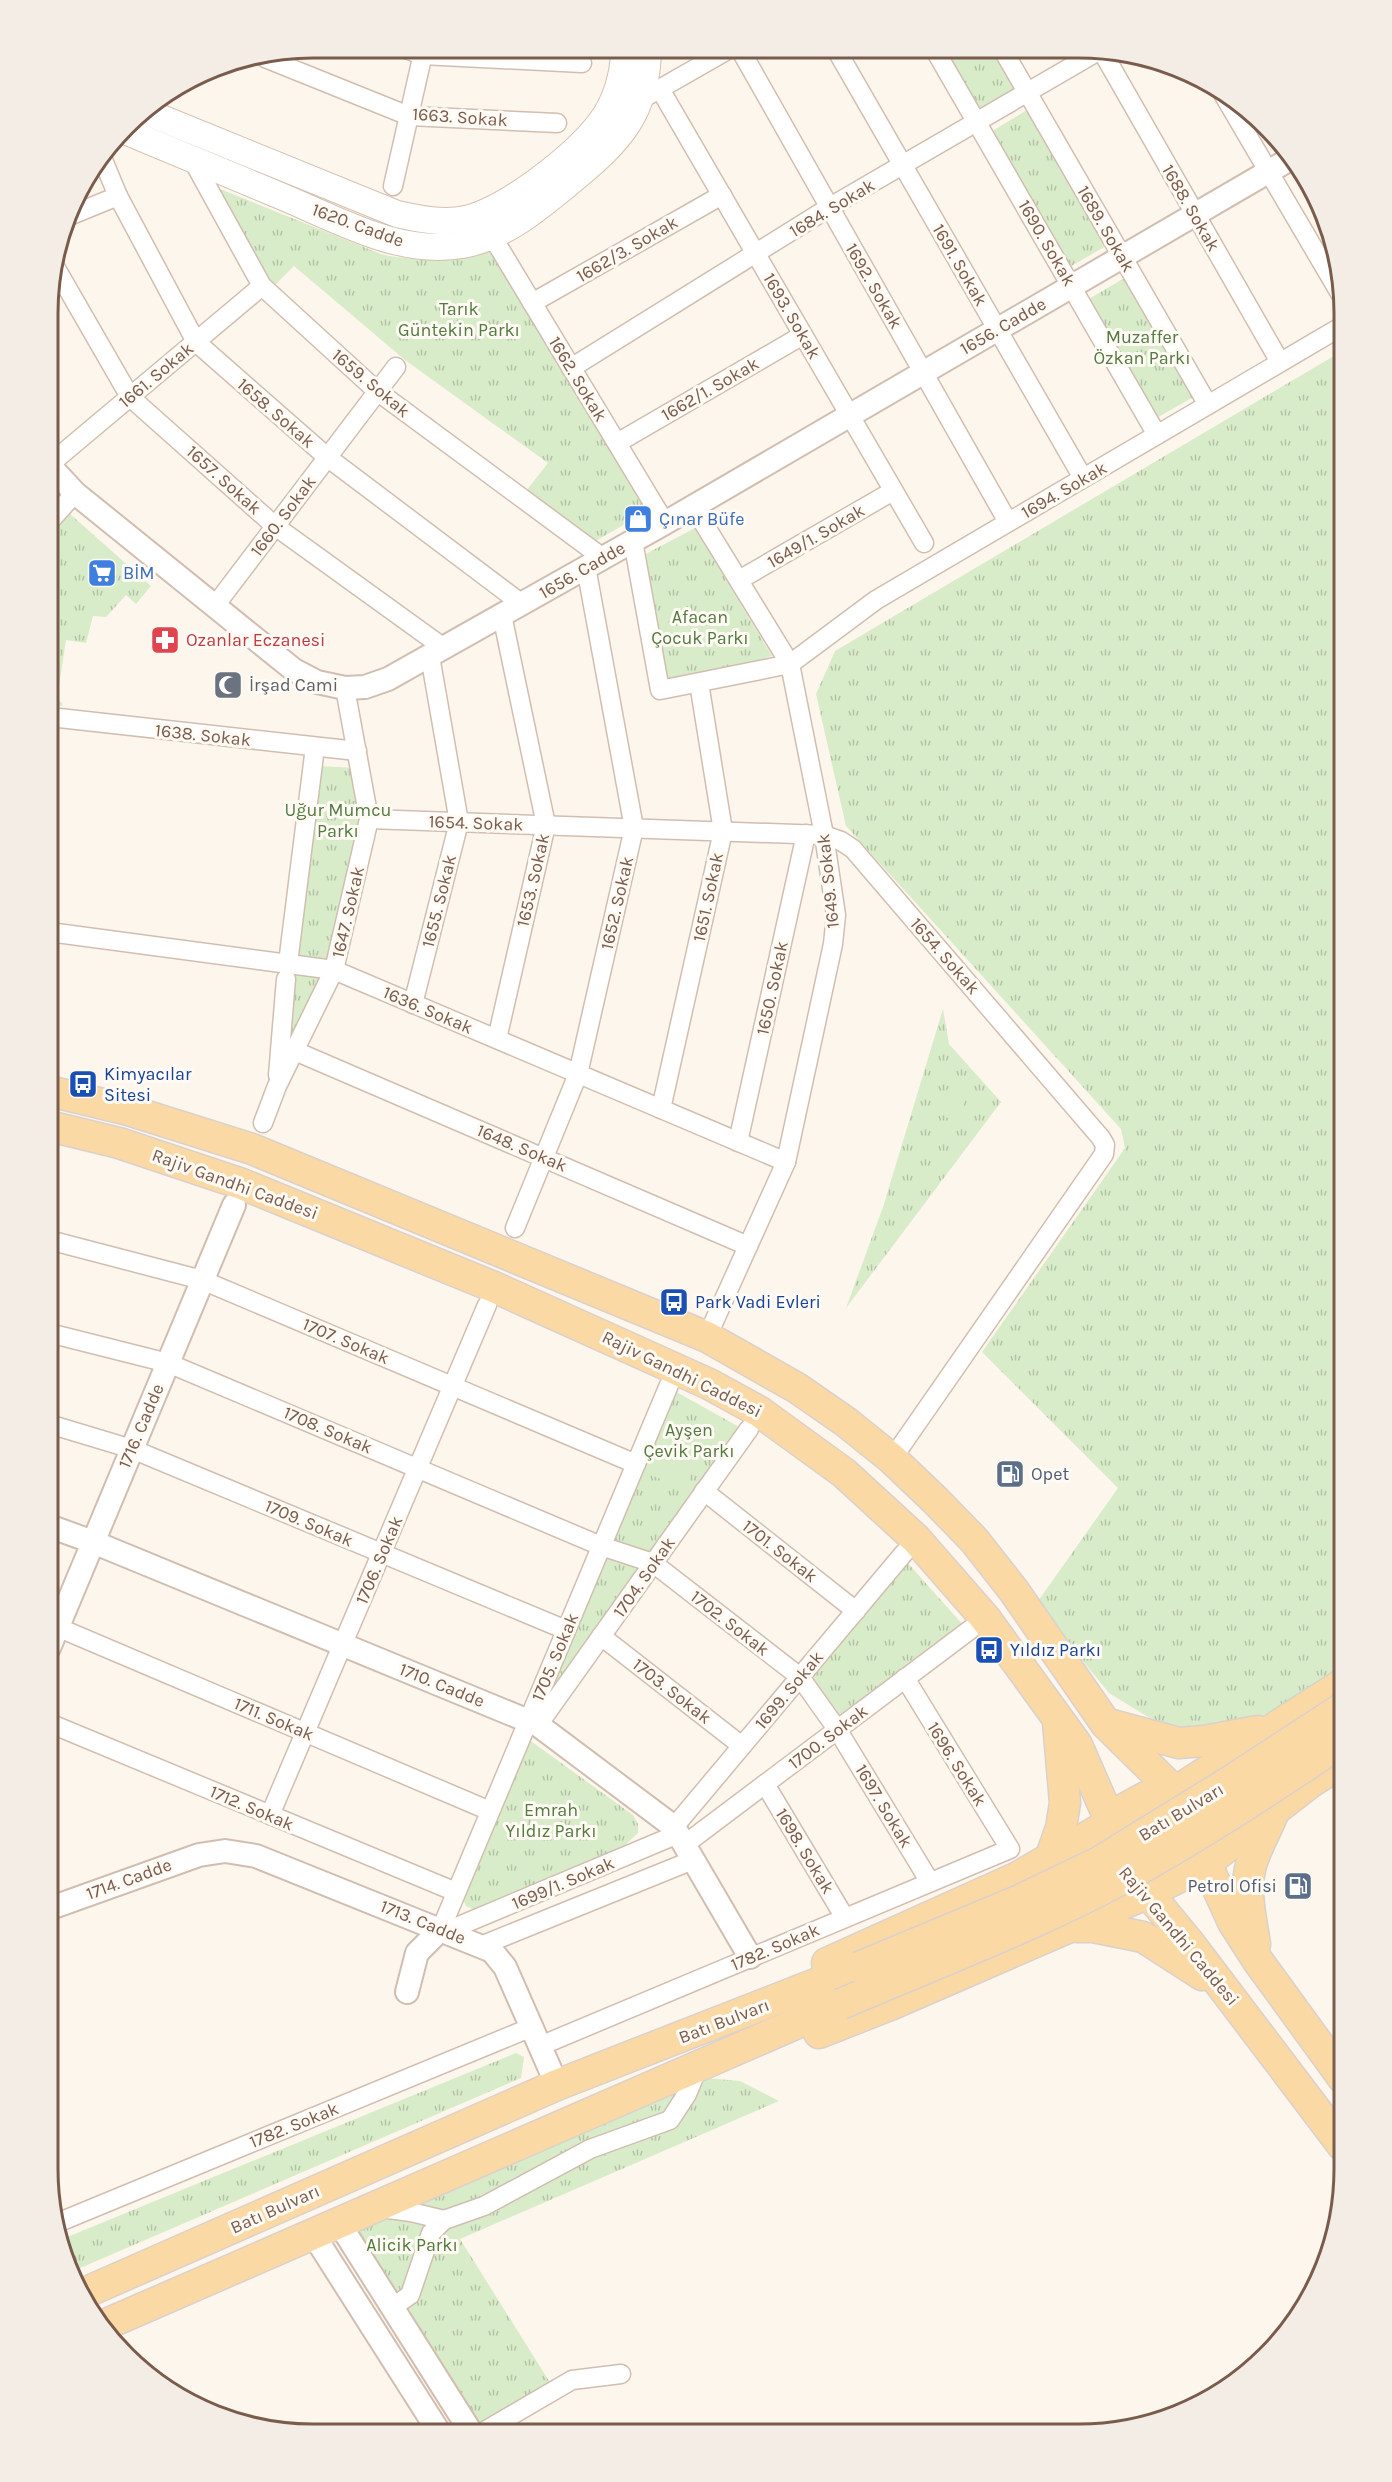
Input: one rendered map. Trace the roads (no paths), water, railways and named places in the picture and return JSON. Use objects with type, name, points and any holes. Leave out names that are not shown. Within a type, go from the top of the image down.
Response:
[{"type":"main road","name":"1620. Cadde","points":[[153,115],[397,214],[435,220],[463,220],[483,214],[510,200],[575,148],[600,123],[611,105],[618,85],[623,58]]},
{"type":"main road","name":"1620. Cadde","points":[[132,134],[397,242],[434,248],[464,245],[492,236],[518,222],[614,144],[650,95],[646,78],[647,58]]},
{"type":"main road","name":"Rajiv Gandhi Caddesi","points":[[58,1093],[128,1110],[252,1149],[707,1337],[797,1388],[846,1422],[891,1459],[974,1540],[1014,1591],[1106,1724],[1175,1792],[1200,1823],[1207,1838],[1206,1863],[1233,1922],[1258,1961],[1334,2066]]},
{"type":"main road","name":"Rajiv Gandhi Caddesi","points":[[58,1128],[119,1143],[182,1163],[341,1224],[494,1287],[676,1368],[760,1412],[844,1473],[916,1539],[985,1618],[1077,1744],[1111,1822],[1108,1843],[1119,1867],[1148,1893],[1220,1983],[1334,2134]]},
{"type":"main road","points":[[1175,1792],[1334,1689]]},
{"type":"main road","name":"Batı Bulvarı","points":[[90,2290],[558,2085],[859,1967],[1020,1900],[1099,1862],[1229,1782],[1334,1714]]},
{"type":"main road","points":[[1050,1859],[1061,1828],[1065,1803],[1058,1719]]},
{"type":"main road","points":[[1106,1724],[1179,1743],[1204,1741],[1275,1727]]},
{"type":"main road","name":"Batı Bulvarı","points":[[110,2323],[1039,1919],[1119,1880],[1236,1810],[1334,1746]]},
{"type":"main road","points":[[656,2084],[670,2086],[732,2062],[836,2027],[1148,1893],[1206,1863],[1311,1782],[1334,1767]]},
{"type":"main road","name":"Batı Bulvarı","points":[[689,2034],[710,2012],[968,1902],[1050,1859],[1111,1822],[1124,1809],[1146,1797],[1175,1792]]},
{"type":"main road","points":[[1258,1961],[1248,1908],[1248,1888],[1251,1866],[1274,1812]]},
{"type":"main road","points":[[1068,1927],[1093,1927],[1143,1937],[1167,1950],[1199,1974],[1220,1983]]},
{"type":"street","points":[[393,186],[409,116],[416,58]]},
{"type":"street","points":[[513,58],[582,63]]},
{"type":"street","points":[[650,95],[714,58]]},
{"type":"street","name":"1692. Sokak","points":[[745,58],[1008,522]]},
{"type":"street","name":"1691. Sokak","points":[[841,58],[1083,478]]},
{"type":"street","name":"1690. Sokak","points":[[940,58],[1157,435]]},
{"type":"street","name":"1689. Sokak","points":[[1007,58],[1208,405]]},
{"type":"street","name":"1684. Sokak","points":[[571,368],[830,207],[1086,58]]},
{"type":"street","name":"1688. Sokak","points":[[1106,60],[1281,362]]},
{"type":"street","name":"1663. Sokak","points":[[274,62],[409,116],[557,123]]},
{"type":"street","name":"1693. Sokak","points":[[650,95],[722,195],[924,543]]},
{"type":"street","points":[[1233,110],[1331,277]]},
{"type":"street","name":"1659. Sokak","points":[[192,159],[262,286],[377,391],[595,562]]},
{"type":"street","name":"1656. Cadde","points":[[65,490],[294,670],[317,682],[345,688],[377,684],[633,541],[1284,162]]},
{"type":"street","name":"1658. Sokak","points":[[105,166],[118,196],[196,342],[327,458],[522,604]]},
{"type":"street","name":"1662/3. Sokak","points":[[532,303],[722,195]]},
{"type":"street","points":[[80,211],[118,196]]},
{"type":"street","name":"1662. Sokak","points":[[492,236],[664,523]]},
{"type":"street","name":"1657. Sokak","points":[[61,278],[130,397],[275,526],[437,652]]},
{"type":"street","name":"1661. Sokak","points":[[58,458],[262,286]]},
{"type":"street","name":"1694. Sokak","points":[[790,664],[876,600],[1334,331]]},
{"type":"street","name":"1662/1. Sokak","points":[[616,443],[803,335]]},
{"type":"street","name":"1660. Sokak","points":[[214,607],[396,367]]},
{"type":"street","points":[[58,504],[65,490]]},
{"type":"street","name":"1649/1. Sokak","points":[[739,580],[893,490]]},
{"type":"street","name":"1649. Sokak","points":[[693,506],[790,664],[815,835],[836,915],[836,929],[786,1162],[707,1337]]},
{"type":"street","points":[[633,541],[660,690],[790,664]]},
{"type":"street","name":"1652. Sokak","points":[[515,1228],[578,1074],[634,828],[595,562]]},
{"type":"street","name":"1653. Sokak","points":[[496,1039],[546,825],[502,615]]},
{"type":"street","name":"1655. Sokak","points":[[413,1004],[459,822],[437,652]]},
{"type":"street","name":"1651. Sokak","points":[[661,1110],[723,831],[699,683]]},
{"type":"street","name":"1647. Sokak","points":[[263,1123],[277,1086],[334,970],[369,819],[345,688]]},
{"type":"street","name":"1638. Sokak","points":[[58,718],[357,751]]},
{"type":"street","points":[[277,1086],[287,971],[315,747]]},
{"type":"street","name":"1654. Sokak","points":[[369,819],[815,835],[841,841],[853,849],[1093,1128],[1105,1145],[1104,1154],[891,1459]]},
{"type":"street","name":"1650. Sokak","points":[[738,1142],[815,835]]},
{"type":"street","name":"1636. Sokak","points":[[58,933],[287,971],[334,970],[786,1162]]},
{"type":"street","name":"1648. Sokak","points":[[295,1051],[748,1246]]},
{"type":"street","name":"1716. Cadde","points":[[58,1626],[234,1204]]},
{"type":"street","name":"1707. Sokak","points":[[58,1242],[202,1280],[636,1464]]},
{"type":"street","name":"1706. Sokak","points":[[270,1815],[487,1305]]},
{"type":"street","name":"1708. Sokak","points":[[58,1335],[168,1363],[601,1546]]},
{"type":"street","name":"1705. Sokak","points":[[444,1930],[456,1892],[490,1811],[533,1722],[566,1629],[669,1385]]},
{"type":"street","name":"1709. Sokak","points":[[58,1428],[132,1449],[566,1629]]},
{"type":"street","name":"1704. Sokak","points":[[533,1722],[601,1636],[749,1428]]},
{"type":"street","name":"1701. Sokak","points":[[704,1491],[856,1611]]},
{"type":"street","name":"1710. Cadde","points":[[58,1529],[533,1722],[682,1841],[750,1958]]},
{"type":"street","name":"1702. Sokak","points":[[601,1546],[653,1563],[800,1677],[837,1729]]},
{"type":"street","name":"1699. Sokak","points":[[682,1841],[742,1746],[904,1553]]},
{"type":"street","name":"1700. Sokak","points":[[682,1841],[765,1784],[971,1629]]},
{"type":"street","name":"1703. Sokak","points":[[601,1636],[742,1746]]},
{"type":"street","name":"1711. Sokak","points":[[58,1640],[306,1733],[490,1811]]},
{"type":"street","name":"1696. Sokak","points":[[905,1678],[1010,1849]]},
{"type":"street","name":"1712. Sokak","points":[[58,1727],[456,1892]]},
{"type":"street","name":"1697. Sokak","points":[[837,1729],[930,1882]]},
{"type":"street","name":"1698. Sokak","points":[[765,1784],[845,1918]]},
{"type":"street","name":"1699/1. Sokak","points":[[444,1930],[682,1841]]},
{"type":"street","name":"1699/1. Sokak","points":[[483,1946],[682,1841]]},
{"type":"street","name":"1782. Sokak","points":[[64,2220],[536,2036],[750,1958],[1010,1849]]},
{"type":"street","name":"1713. Cadde","points":[[211,1852],[237,1851],[256,1856],[492,1951],[505,1967],[558,2085]]},
{"type":"street","name":"1714. Cadde","points":[[58,1905],[174,1862],[211,1852]]},
{"type":"street","points":[[407,1992],[417,1953],[444,1930]]},
{"type":"street","points":[[393,2307],[410,2295],[430,2233],[444,2220],[484,2206],[590,2149],[670,2120],[687,2094],[694,2077]]},
{"type":"street","points":[[533,2137],[550,2170]]},
{"type":"street","points":[[374,2207],[411,2212],[444,2220]]},
{"type":"street","points":[[326,2228],[393,2307],[466,2424]]},
{"type":"street","points":[[326,2228],[435,2424]]},
{"type":"street","points":[[497,2424],[572,2380],[621,2374]]},
{"type":"place","name":"Çınar Büfe","points":[[638,519]]},
{"type":"place","name":"BİM","points":[[102,573]]},
{"type":"place","name":"Ozanlar Eczanesi","points":[[165,640]]},
{"type":"place","name":"İrşad Cami","points":[[228,685]]},
{"type":"place","name":"Kimyacılar Sitesi","points":[[83,1084]]},
{"type":"place","name":"Park Vadi Evleri","points":[[674,1302]]},
{"type":"place","name":"Opet","points":[[1010,1474]]},
{"type":"place","name":"Yıldız Parkı","points":[[989,1650]]},
{"type":"place","name":"Petrol Ofisi","points":[[1298,1886]]},
{"type":"park label","name":"Tarık Güntekin Parkı","points":[[459,319]]},
{"type":"park label","name":"Muzaffer Özkan Parkı","points":[[1142,347]]},
{"type":"park label","name":"Afacan Çocuk Parkı","points":[[700,627]]},
{"type":"park label","name":"Uğur Mumcu Parkı","points":[[338,820]]},
{"type":"park label","name":"Ayşen Çevik Parkı","points":[[689,1440]]},
{"type":"park label","name":"Emrah Yıldız Parkı","points":[[551,1820]]},
{"type":"park label","name":"Alicik Parkı","points":[[412,2245]]}]
